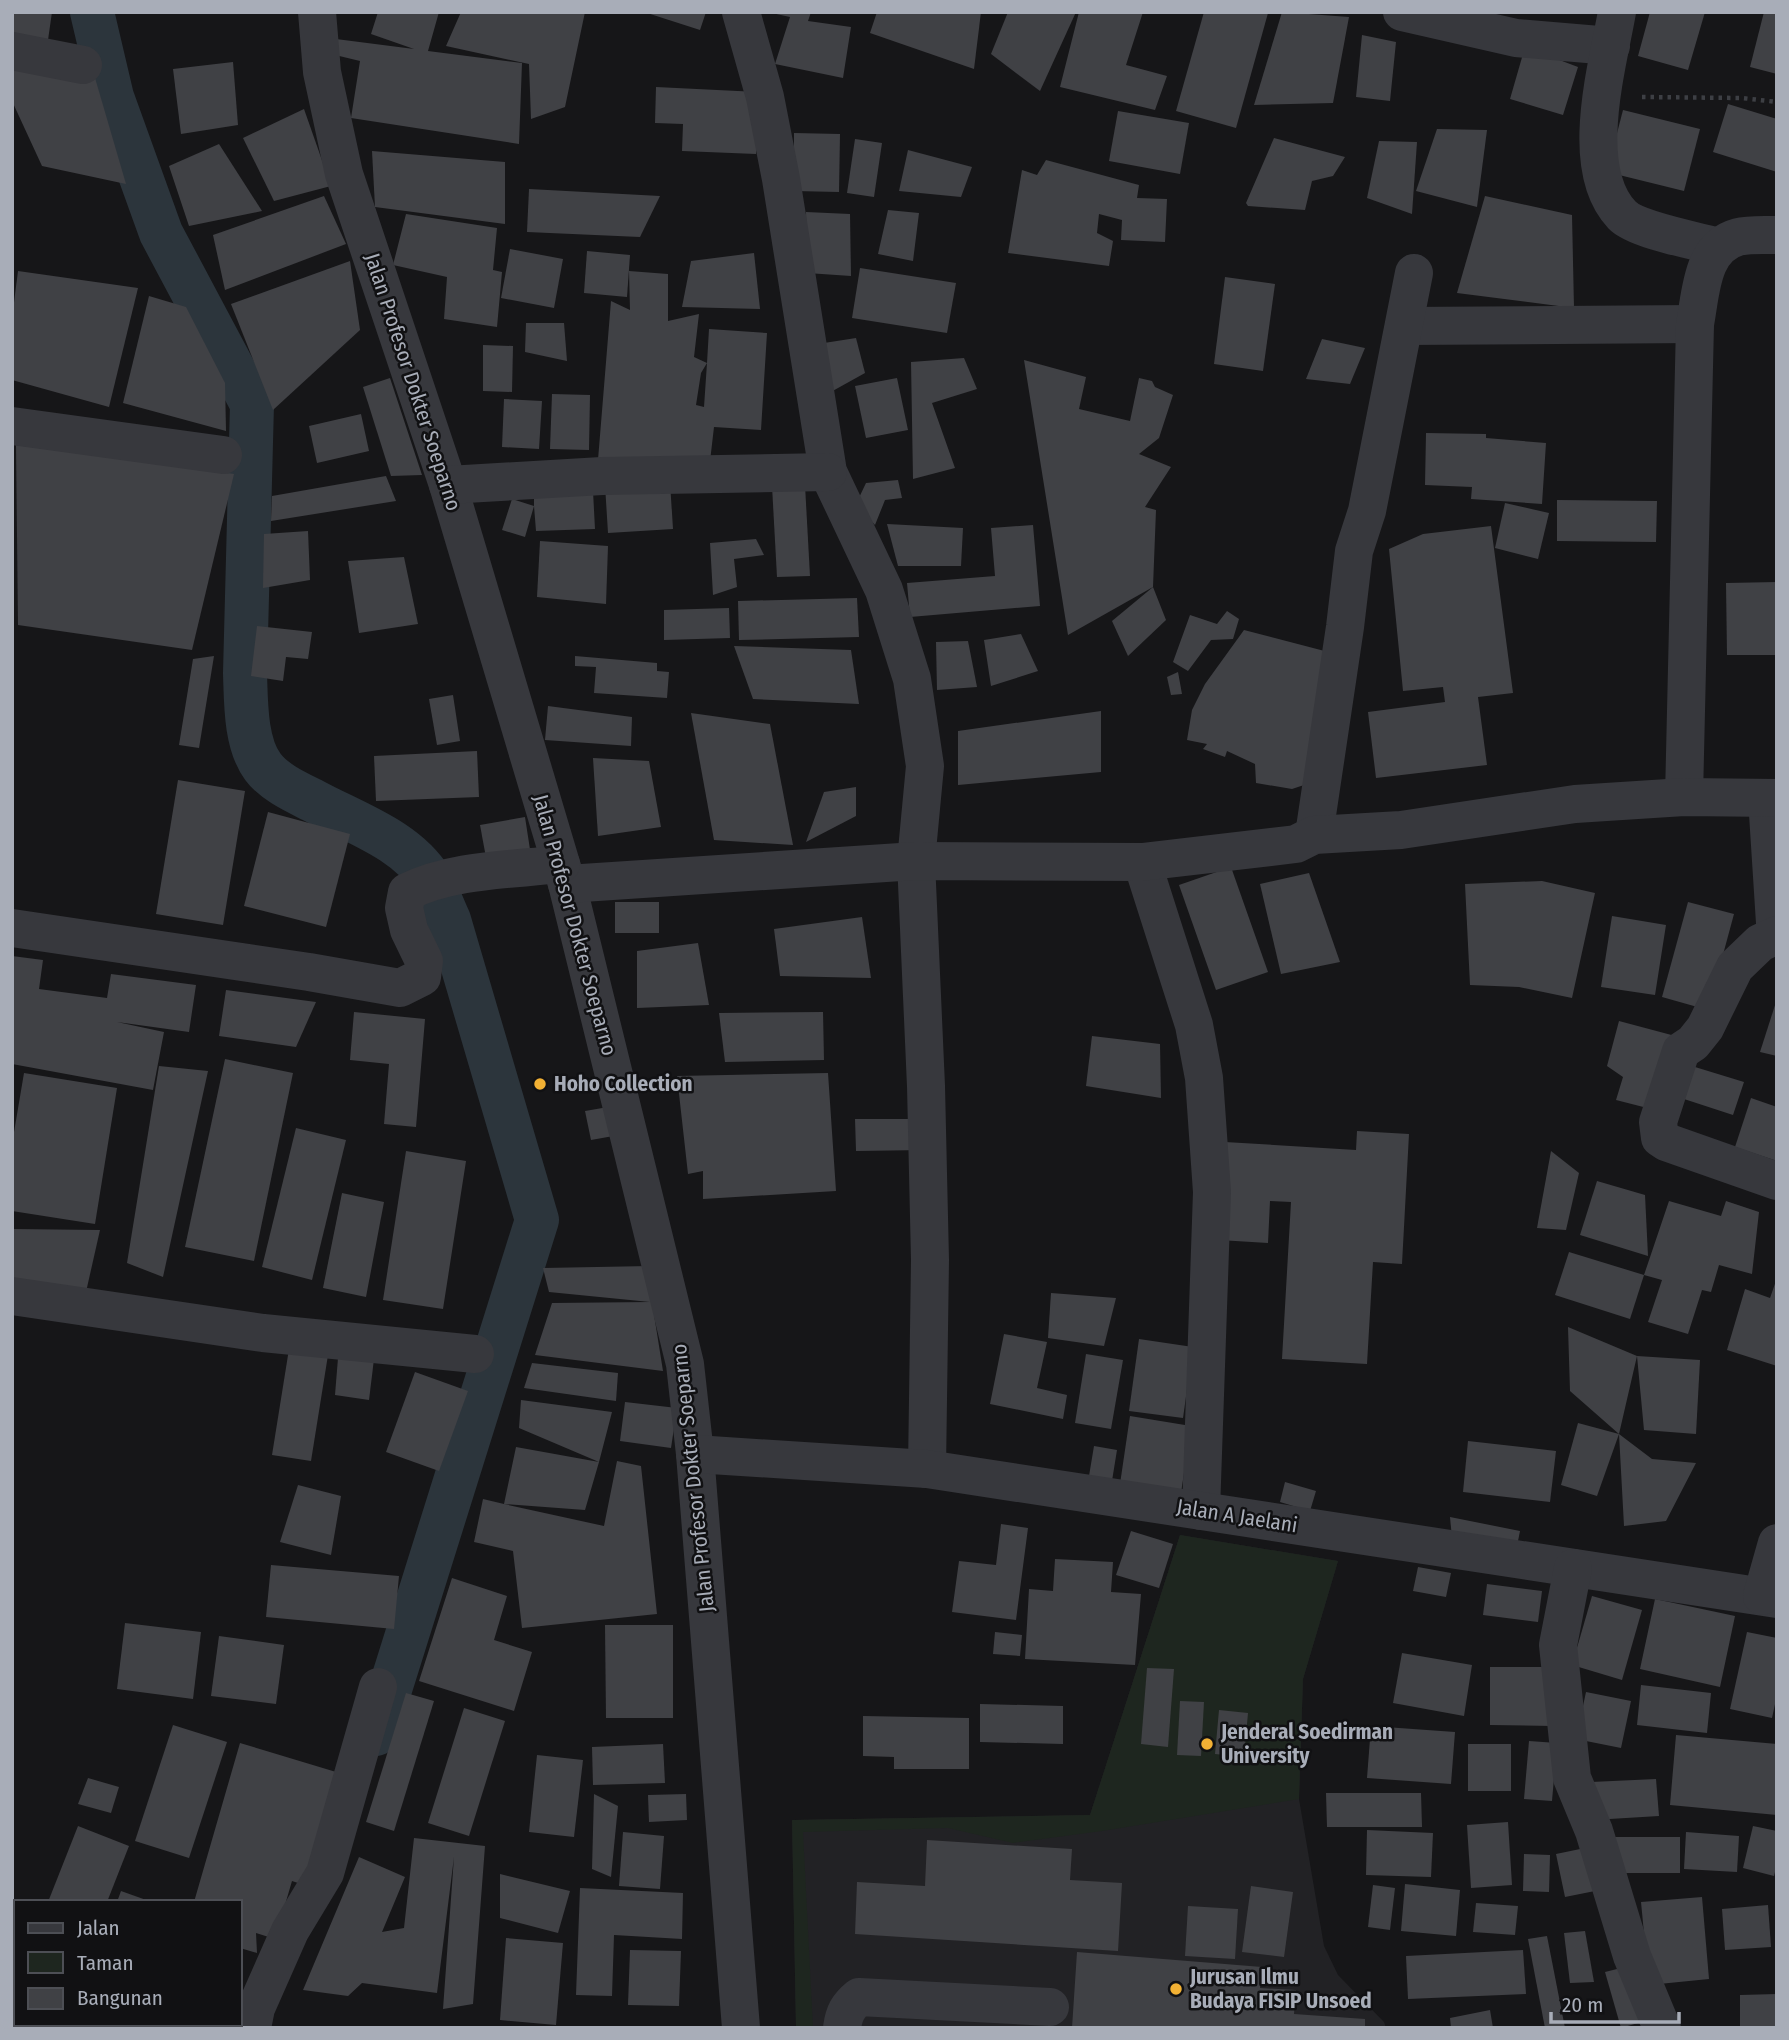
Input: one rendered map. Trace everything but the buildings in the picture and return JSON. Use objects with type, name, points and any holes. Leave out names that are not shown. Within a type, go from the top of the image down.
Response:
[{"type":"street","name":"Jalan Profesor Dokter Soeparno","points":[[317,12],[322,72],[344,174],[448,485],[564,874],[685,1364],[695,1454],[741,2028]]},
{"type":"street","points":[[741,12],[765,97],[781,178],[828,472],[884,590],[912,679],[925,766],[916,861],[929,1220],[927,1469]]},
{"type":"street","points":[[1402,12],[1516,38],[1614,29],[1597,135],[1599,161],[1608,192],[1623,216],[1647,228],[1718,247]]},
{"type":"street","points":[[12,51],[83,65]]},
{"type":"street","points":[[1684,797],[1695,324],[1706,267],[1718,247],[1738,237],[1777,235]]},
{"type":"street","points":[[1314,835],[1354,551],[1367,511],[1414,273]]},
{"type":"street","points":[[1404,326],[1695,324]]},
{"type":"street","points":[[12,426],[223,455]]},
{"type":"street","points":[[448,485],[602,476],[828,472]]},
{"type":"street","points":[[12,928],[400,988],[422,977],[424,961],[409,930],[404,908],[407,892],[422,885],[465,875],[916,861],[1142,862],[1296,844],[1314,835],[1401,830],[1575,804],[1684,797],[1772,798],[1777,925]]},
{"type":"street","points":[[1142,862],[1194,1025],[1205,1078],[1212,1192],[1201,1511]]},
{"type":"street","points":[[1777,935],[1760,943],[1735,967],[1705,1028],[1693,1043],[1681,1051],[1658,1122],[1660,1138],[1666,1142],[1777,1181]]},
{"type":"street","points":[[12,1296],[262,1333],[475,1354]]},
{"type":"street","name":"Jalan A Jaelani","points":[[695,1454],[927,1469],[1770,1598]]},
{"type":"street","points":[[1770,1598],[1777,1543]]},
{"type":"street","points":[[1573,1568],[1558,1646],[1572,1778],[1594,1830],[1632,1956],[1662,2028]]},
{"type":"street","points":[[252,2028],[256,2008],[290,1931],[325,1873],[378,1687]]},
{"type":"street","points":[[842,2028],[849,2005],[859,1997],[1050,2007]]},
{"type":"path","points":[[1601,100],[1682,96],[1742,97],[1777,102]]},
{"type":"shaded area","name":"Jenderal Soedirman University","points":[[1180,1535],[1338,1561],[1303,1679],[1299,1799],[1324,1946],[1338,1975],[1384,2022],[1386,2028],[796,2028],[792,1820],[1090,1815]]},
{"type":"green space","points":[[1180,1535],[1338,1561],[1303,1679],[1299,1799],[1013,1843],[948,1828],[803,1832],[813,2028],[796,2028],[792,1820],[1090,1815]]},
{"type":"waterway","points":[[92,12],[112,97],[161,233],[252,404],[245,673],[248,722],[257,757],[263,767],[279,782],[393,842],[407,853],[431,880],[449,920],[537,1220],[376,1734]]},
{"type":"place","name":"Hoho Collection","points":[[540,1084]]},
{"type":"place","name":"Jenderal Soedirman University","points":[[1207,1744]]},
{"type":"place","name":"Jurusan Ilmu Budaya FISIP Unsoed","points":[[1176,1989]]}]
